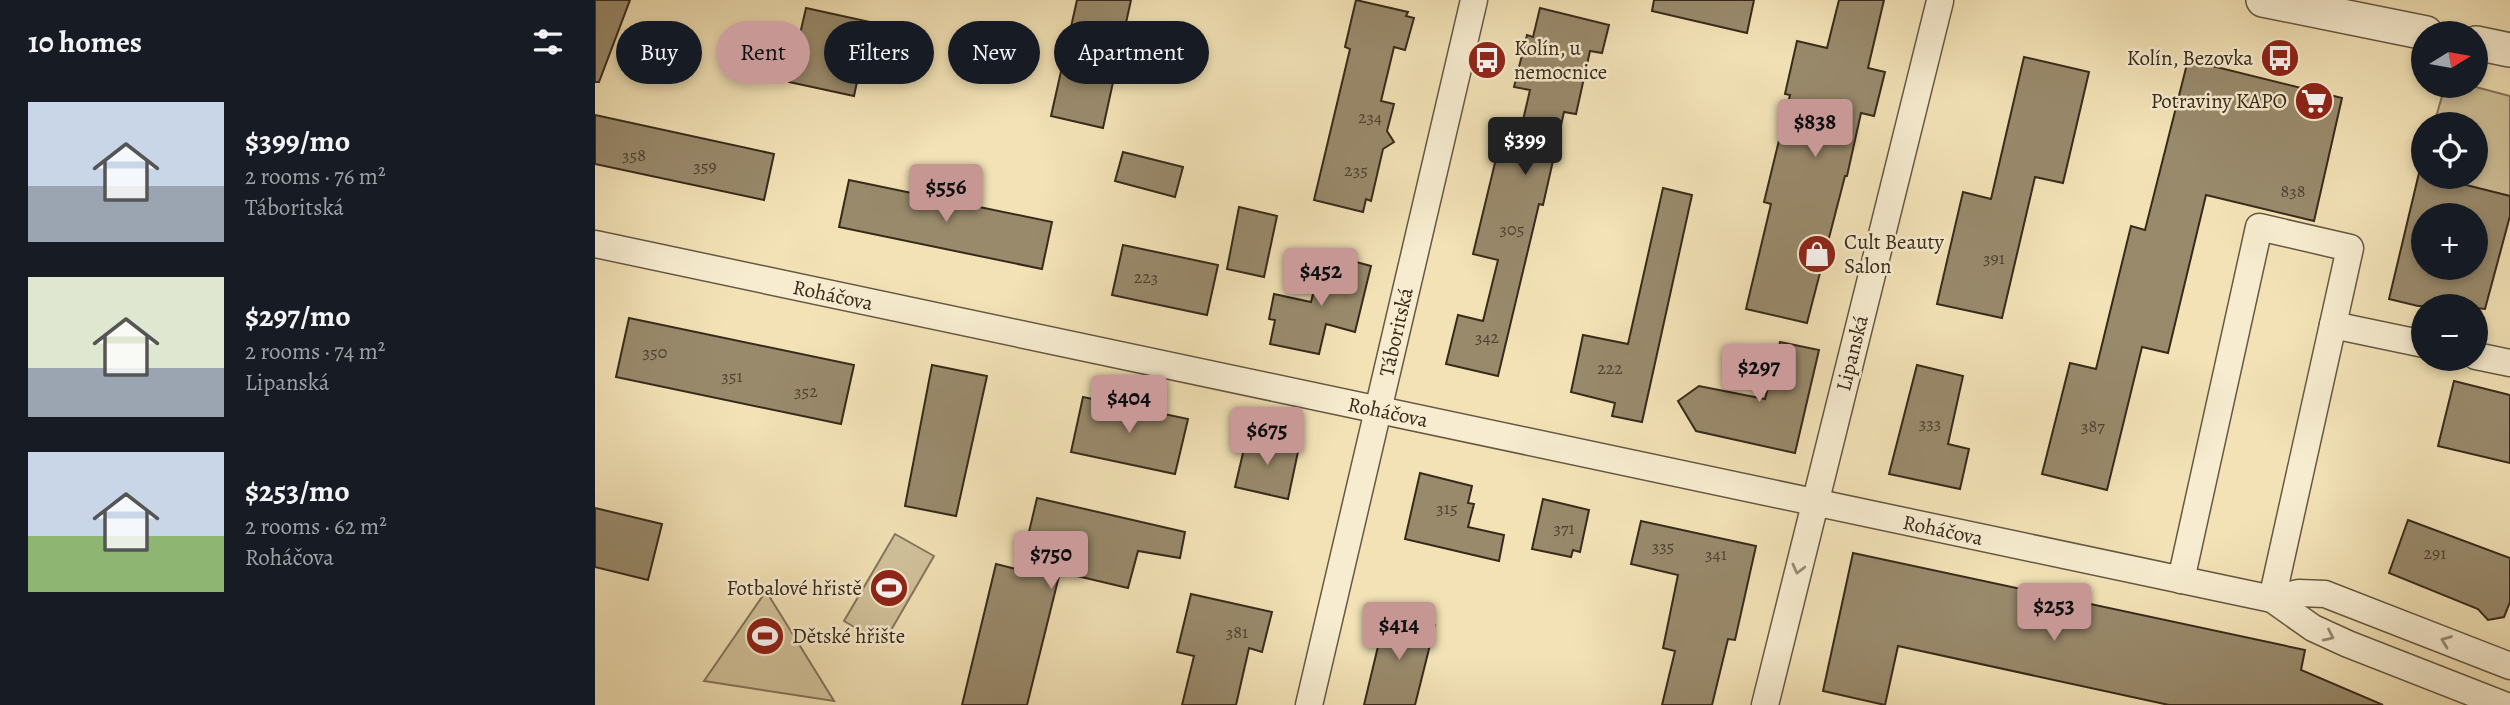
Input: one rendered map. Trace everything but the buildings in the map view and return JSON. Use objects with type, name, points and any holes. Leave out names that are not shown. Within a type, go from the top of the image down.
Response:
[{"type":"street","name":"Táboritská","points":[[1309,705],[1474,0]]},
{"type":"street","points":[[2263,0],[2411,30]]},
{"type":"street","name":"Lipanská","points":[[1765,705],[1940,1]]},
{"type":"street","points":[[2489,46],[2510,50]]},
{"type":"street","points":[[2181,580],[2259,228],[2350,248],[2271,599]]},
{"type":"street","name":"Roháčova","points":[[595,244],[2271,599],[2313,628],[2348,644],[2504,705]]},
{"type":"street","points":[[2333,325],[2411,341]]},
{"type":"street","points":[[2488,358],[2510,363]]},
{"type":"street","name":"Roháčova","points":[[2271,599],[2299,593],[2325,594],[2510,666]]},
{"type":"shaded area","points":[[2489,90],[2510,96],[2510,196],[2482,189],[2488,189],[2488,112],[2437,112],[2442,98],[2489,98]]},
{"type":"shaded area","name":"Fotbalové hřistě","points":[[895,534],[934,556],[883,644],[844,621]]},
{"type":"shaded area","name":"Dětské hřište","points":[[766,591],[834,701],[704,681]]},
{"type":"place","name":"Kolín, Bezovka","points":[[2280,58]]},
{"type":"place","name":"Kolín, u nemocnice","points":[[1487,60]]},
{"type":"place","name":"Potraviny KAPO","points":[[2314,101]]},
{"type":"place","name":"Cult Beauty Salon","points":[[1817,254]]},
{"type":"place","name":"Fotbalové hřistě","points":[[889,588]]},
{"type":"place","name":"Dětské hřište","points":[[765,636]]}]
